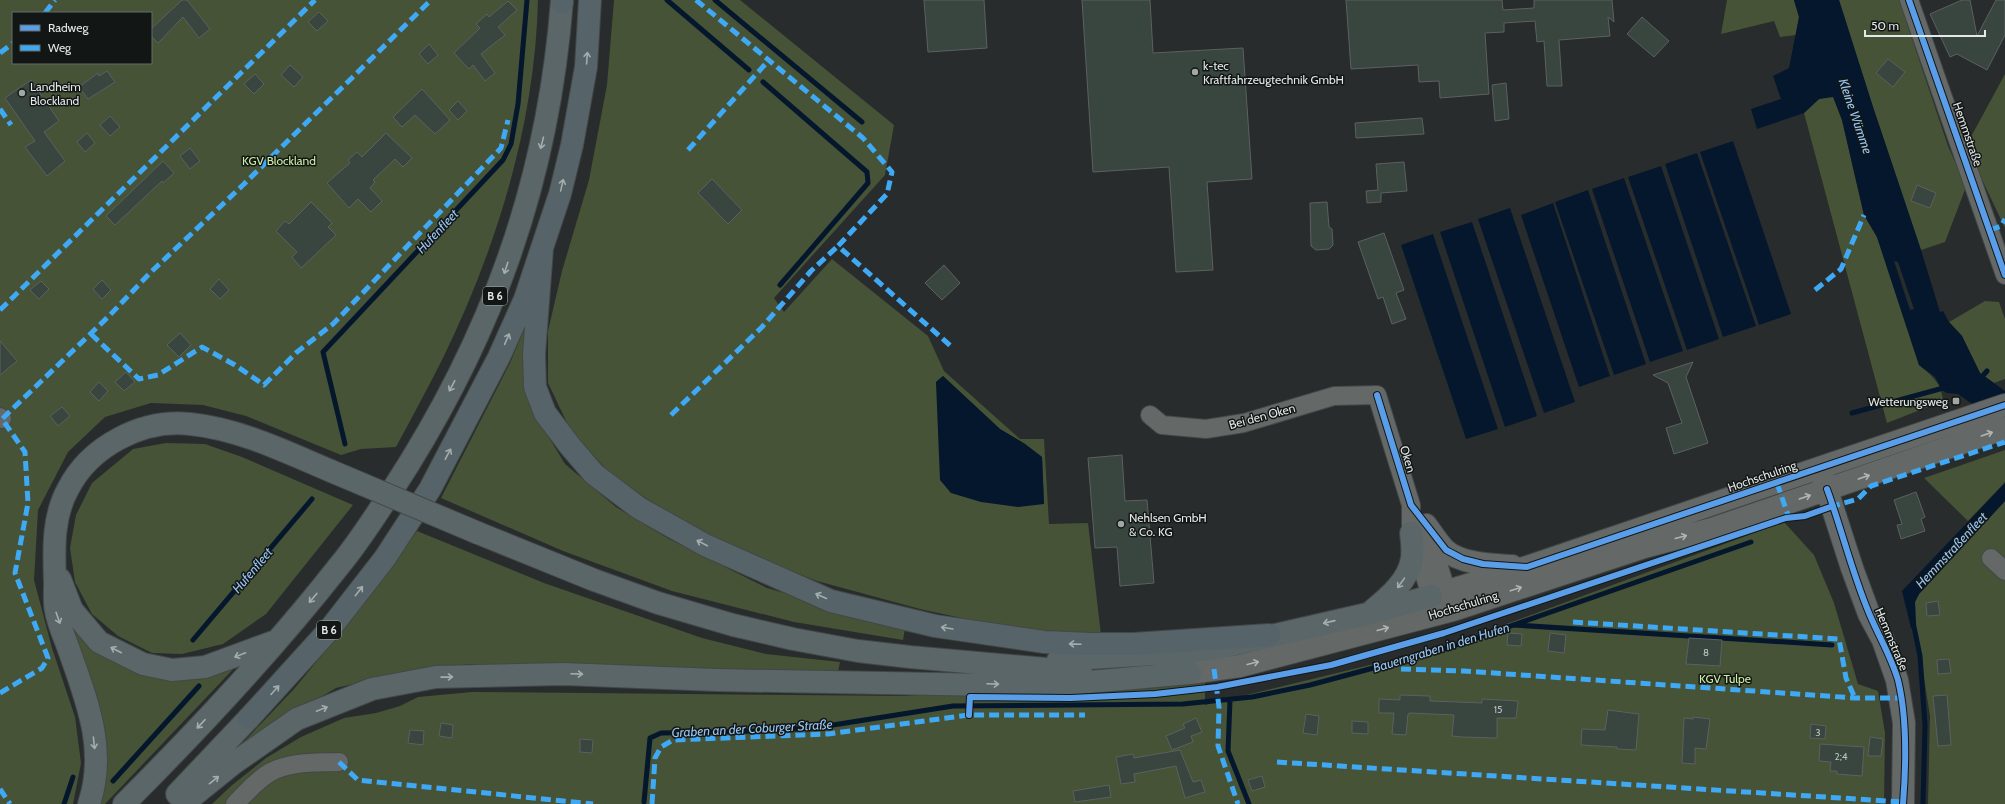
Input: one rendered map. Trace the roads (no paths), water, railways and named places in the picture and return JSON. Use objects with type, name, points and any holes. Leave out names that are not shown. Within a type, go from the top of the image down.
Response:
[{"type":"highway","name":"B 6","points":[[168,804],[329,630],[385,558],[430,489],[499,357],[525,299],[560,194],[572,145],[586,67],[590,0]]},
{"type":"highway","name":"B 6","points":[[124,804],[228,695],[340,565],[371,523],[424,441],[476,340],[502,278],[525,208],[542,144],[558,45],[562,1]]},
{"type":"highway","points":[[542,249],[534,361],[535,387],[545,413],[594,474],[639,508],[705,545],[831,601],[934,626],[1044,642],[1091,644],[1133,644],[1269,635]]},
{"type":"highway","points":[[89,804],[97,767],[91,714],[56,612],[55,529],[60,507],[68,489],[80,471],[98,453],[119,437],[164,423],[189,423],[214,427],[265,443],[478,533],[594,580],[658,603],[733,625],[793,639],[858,651],[964,663],[1006,665],[1073,672],[1190,673]]},
{"type":"highway","points":[[1367,614],[1391,596],[1406,576],[1412,559],[1419,529]]},
{"type":"highway","points":[[55,566],[72,610],[99,642],[143,664],[172,670],[204,667],[276,641]]},
{"type":"highway","points":[[1006,665],[1186,652],[1227,646],[1269,635],[1367,614],[1442,603]]},
{"type":"highway","points":[[184,804],[234,763],[297,719],[372,689],[436,677],[563,674],[716,680],[1044,686],[1190,673]]},
{"type":"street","name":"Hemmstraße","points":[[1909,0],[2005,275]]},
{"type":"street","name":"Bei den Oken","points":[[1150,415],[1162,425],[1206,429],[1244,423],[1334,396],[1377,395]]},
{"type":"street","name":"Oken","points":[[1377,395],[1410,505],[1442,603]]},
{"type":"street","name":"Hochschulring","points":[[1442,603],[1527,567],[2005,405]]},
{"type":"street","name":"Hochschulring","points":[[1190,673],[1240,666],[1442,603],[1712,529],[2005,428]]},
{"type":"street","name":"Hemmstraße","points":[[1820,468],[1852,568],[1869,614],[1883,640],[1898,680],[1904,723],[1903,804]]},
{"type":"street","points":[[1419,529],[1446,550],[1463,559],[1483,564],[1527,567]]},
{"type":"street","points":[[1991,558],[2005,572]]},
{"type":"street","points":[[235,804],[256,783],[270,772],[299,764],[339,762]]},
{"type":"water","name":"Kleine Wümme","points":[[1794,0],[1839,0],[1940,312],[1943,311],[1949,322],[1962,336],[1980,373],[2005,391],[2005,427],[1958,394],[1947,393],[1942,390],[1935,377],[1919,365],[1877,237],[1864,215],[1842,120],[1833,97],[1819,99],[1804,113],[1757,129],[1751,109],[1781,99],[1773,76],[1789,68],[1799,17]],"holes":[[[1894,261],[1898,262],[1914,309],[1910,310]]]},
{"type":"water","points":[[1733,141],[1791,314],[1759,325],[1700,152]]},
{"type":"water","points":[[1697,153],[1756,326],[1723,337],[1665,164]]},
{"type":"water","points":[[1661,166],[1719,339],[1687,350],[1628,177]]},
{"type":"water","points":[[1624,178],[1683,351],[1650,362],[1592,189]]},
{"type":"water","points":[[1588,190],[1646,364],[1614,375],[1555,202]]},
{"type":"water","points":[[1553,203],[1610,376],[1579,387],[1521,215]]},
{"type":"water","points":[[1510,208],[1575,402],[1544,413],[1478,219]]},
{"type":"water","points":[[1472,222],[1537,416],[1505,427],[1440,232]]},
{"type":"water","points":[[1433,234],[1498,429],[1466,439],[1401,245]]},
{"type":"water","points":[[943,376],[1000,429],[1025,444],[1042,457],[1044,504],[1018,507],[981,502],[951,493],[940,480],[936,382]]},
{"type":"water","points":[[2005,483],[2005,501],[1919,594],[1915,602],[1916,628],[1911,628],[1902,591]]},
{"type":"waterway","name":"Hufenfleet","points":[[345,444],[323,352],[503,160],[511,144],[518,104],[527,0]]},
{"type":"waterway","points":[[667,0],[749,70]]},
{"type":"waterway","points":[[715,0],[862,122]]},
{"type":"waterway","points":[[763,82],[867,172],[868,183],[780,285]]},
{"type":"waterway","points":[[1980,379],[1987,371]]},
{"type":"waterway","name":"Bauerngraben in den Hufen","points":[[1852,413],[1947,387]]},
{"type":"waterway","name":"Hufenfleet","points":[[193,640],[312,499]]},
{"type":"waterway","name":"Graben an der Coburger Straße","points":[[644,802],[650,738],[661,733],[814,728],[953,706],[1183,704],[1252,697],[1310,685],[1448,648],[1751,542]]},
{"type":"waterway","name":"Hemmstraßenfleet","points":[[1913,622],[1920,656],[1925,725],[1923,804]]},
{"type":"waterway","points":[[1514,625],[1832,645]]},
{"type":"waterway","name":"Hufenfleet","points":[[113,781],[199,686]]},
{"type":"waterway","name":"Bauerngraben in den Hufen","points":[[1230,700],[1228,751],[1249,804]]},
{"type":"waterway","name":"Hufenfleet","points":[[64,804],[73,777]]},
{"type":"place","name":"k-tec Kraftfahrzeugtechnik GmbH","points":[[1195,72]]},
{"type":"place","name":"Landheim Blockland","points":[[22,93]]},
{"type":"place","name":"Wetterungsweg","points":[[1956,401]]},
{"type":"place","name":"Nehlsen GmbH & Co. KG","points":[[1121,524]]},
{"type":"park label","name":"KGV Blockland","points":[[279,160]]},
{"type":"park label","name":"KGV Tulpe","points":[[1725,678]]}]
